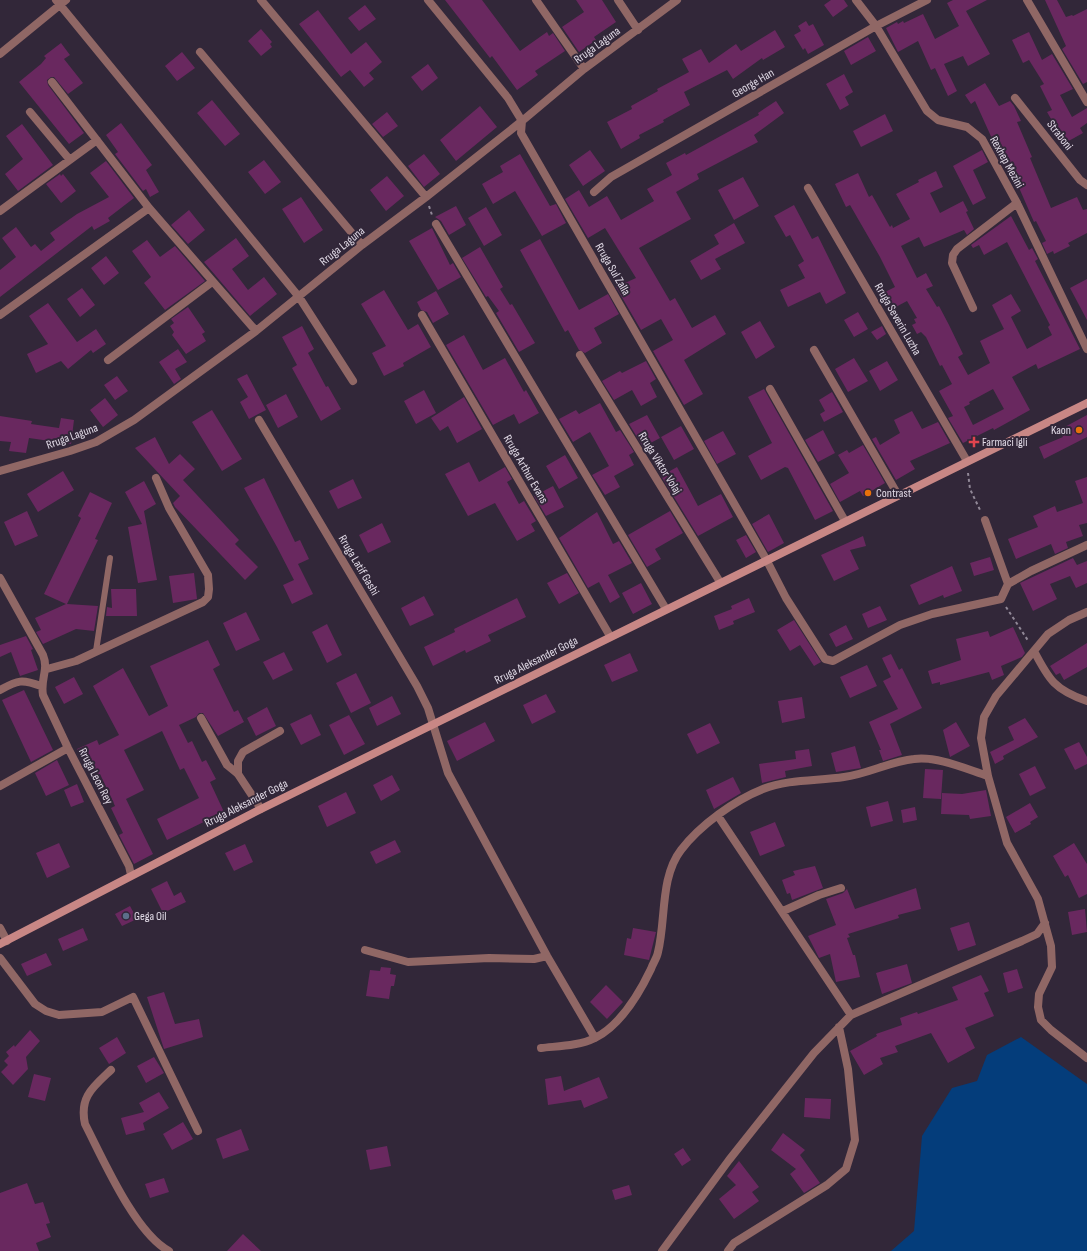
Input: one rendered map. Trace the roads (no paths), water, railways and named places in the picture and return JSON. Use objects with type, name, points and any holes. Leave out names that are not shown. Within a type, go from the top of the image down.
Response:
[{"type":"main road","name":"Rruga Aleksander Goga","points":[[3,942],[261,809],[1087,402]]},
{"type":"street","points":[[261,0],[426,197]]},
{"type":"street","name":"Rruga Sul Zalla","points":[[428,0],[508,98],[522,121],[521,133],[766,559],[786,598],[821,655],[833,661],[900,625],[932,614],[1002,599],[1008,584]]},
{"type":"street","points":[[536,0],[584,69]]},
{"type":"street","points":[[618,0],[638,30]]},
{"type":"street","name":"Rruga Laguna","points":[[0,471],[96,442],[134,420],[256,331],[362,245],[426,197],[522,121],[584,69],[677,0]]},
{"type":"street","name":"Rexhep Mezini","points":[[856,0],[876,26],[927,111],[938,120],[967,127],[982,139],[1016,203],[1087,349]]},
{"type":"street","name":"George Han","points":[[594,192],[611,177],[876,26],[927,0]]},
{"type":"street","points":[[1026,0],[1087,102]]},
{"type":"street","points":[[0,54],[60,2],[299,297],[353,381]]},
{"type":"street","points":[[200,52],[362,245]]},
{"type":"street","points":[[52,82],[150,208],[212,282],[256,331]]},
{"type":"street","name":"Straboni","points":[[1015,98],[1080,180],[1087,185]]},
{"type":"street","points":[[30,112],[70,160]]},
{"type":"street","points":[[0,211],[97,140]]},
{"type":"street","name":"Rruga Severin Luzha","points":[[808,188],[967,461]]},
{"type":"street","points":[[973,308],[952,263],[953,255],[957,249],[1016,203]]},
{"type":"street","points":[[0,315],[150,208]]},
{"type":"street","points":[[436,224],[666,609]]},
{"type":"street","points":[[108,360],[212,282]]},
{"type":"street","name":"Rruga Arthur Evans","points":[[422,315],[610,636]]},
{"type":"street","points":[[814,350],[898,495]]},
{"type":"street","name":"Rruga Viktor Volaj","points":[[580,355],[720,582]]},
{"type":"street","points":[[770,389],[845,521]]},
{"type":"street","name":"Rruga Latif Gashi","points":[[259,420],[417,686],[428,708],[432,726],[448,773],[547,956],[595,1038]]},
{"type":"street","points":[[47,669],[76,661],[203,602],[208,597],[208,575],[169,508],[156,478]]},
{"type":"street","points":[[985,520],[1008,584],[1031,571],[1087,545]]},
{"type":"street","points":[[0,578],[43,655],[47,669],[41,686],[25,680],[16,681],[0,690]]},
{"type":"street","points":[[1087,612],[1069,620],[1048,634],[996,696],[984,717],[981,738],[988,776],[1007,843],[1038,899],[1051,946],[1052,967],[1039,994],[1038,1007],[1041,1020],[1050,1030],[1087,1058]]},
{"type":"street","points":[[1034,651],[1047,676],[1059,688],[1087,702]]},
{"type":"street","name":"Rruga Leon Rey","points":[[41,686],[45,699],[68,748],[129,866],[131,875]]},
{"type":"street","points":[[201,718],[227,765],[238,774],[261,809]]},
{"type":"street","points":[[238,774],[238,761],[243,752],[280,731]]},
{"type":"street","points":[[0,786],[68,748]]},
{"type":"street","points":[[541,1048],[567,1046],[595,1038],[619,1019],[639,993],[658,953],[669,874],[680,850],[700,830],[730,806],[764,789],[790,783],[860,775],[913,759],[925,758],[988,776]]},
{"type":"street","points":[[718,816],[783,911],[851,1015]]},
{"type":"street","points":[[783,911],[819,895],[842,888]]},
{"type":"street","points":[[662,1251],[729,1160],[814,1053],[851,1015],[1037,934],[1045,923]]},
{"type":"street","points":[[0,928],[3,942]]},
{"type":"street","points":[[365,950],[408,962],[489,958],[534,959],[547,956]]},
{"type":"street","points":[[0,958],[35,1004],[46,1011],[59,1015],[102,1012],[133,997],[198,1131]]},
{"type":"street","points":[[728,1251],[734,1243],[827,1185],[846,1168],[855,1140],[848,1069],[839,1027]]},
{"type":"street","points":[[111,1070],[93,1086],[84,1101],[82,1112],[85,1124],[123,1196],[139,1220],[162,1248],[169,1251]]},
{"type":"lane","points":[[96,651],[110,558]]},
{"type":"water","points":[[1021,1037],[1087,1084],[1087,1251],[891,1251],[914,1231],[922,1136],[952,1088],[977,1081],[987,1055]]},
{"type":"place","name":"Kaon","points":[[1079,430]]},
{"type":"place","name":"Farmaci Igli","points":[[974,442]]},
{"type":"place","name":"Contrast","points":[[868,493]]},
{"type":"place","name":"Gega Oil","points":[[126,916]]}]
